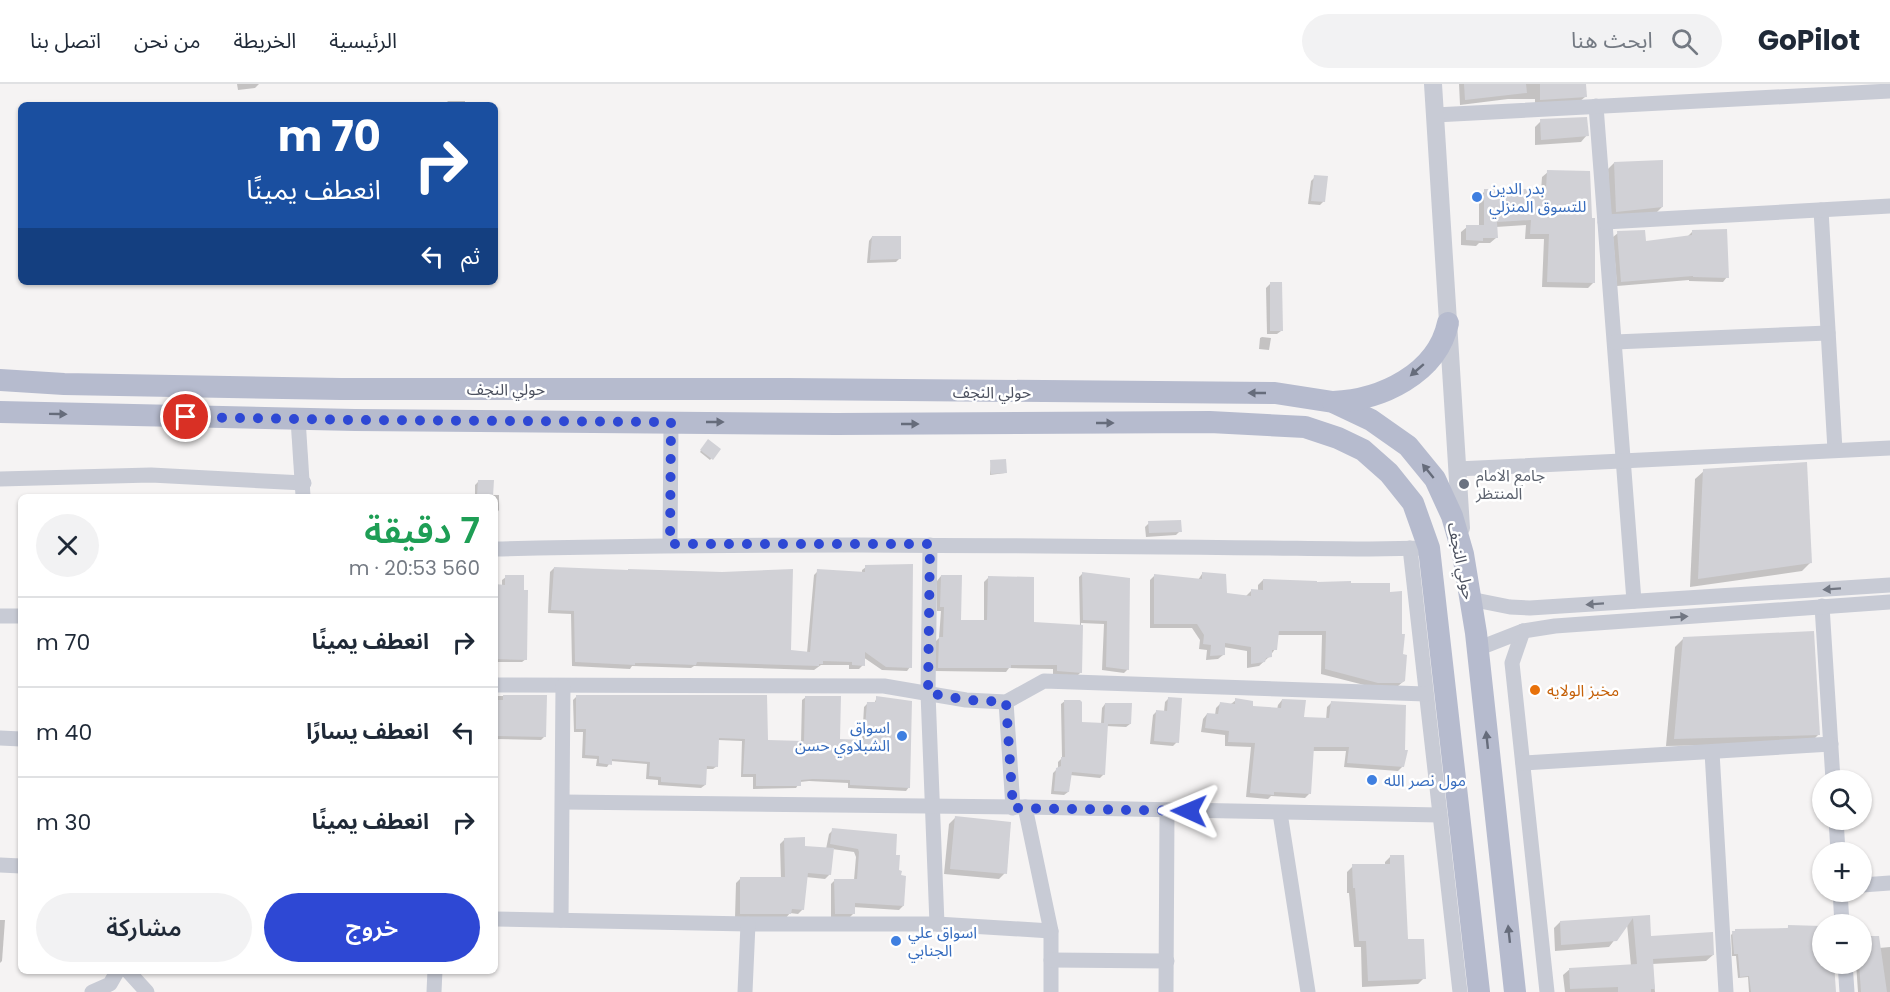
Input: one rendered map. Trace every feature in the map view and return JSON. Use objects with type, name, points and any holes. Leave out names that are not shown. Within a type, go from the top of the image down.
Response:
[{"type":"main road","points":[[1333,402],[1358,400],[1382,393],[1412,376],[1436,352],[1445,338],[1448,322]]},
{"type":"main road","name":"حولي النجف","points":[[0,380],[64,384],[341,389],[788,389],[1275,393],[1333,402],[1371,420],[1408,446],[1435,479],[1452,516],[1463,554],[1477,649],[1515,992]]},
{"type":"main road","points":[[788,389],[793,393],[797,406],[796,413],[788,423]]},
{"type":"main road","points":[[835,390],[827,399],[826,410],[828,416],[836,424]]},
{"type":"main road","name":"حولي النجف","points":[[0,412],[298,419],[836,424],[1210,422],[1305,427],[1338,438],[1363,450],[1389,473],[1413,503],[1479,992]]},
{"type":"street","points":[[1433,84],[1463,554]]},
{"type":"street","points":[[1435,115],[1840,89],[1890,91]]},
{"type":"street","points":[[1596,106],[1634,601]]},
{"type":"street","points":[[1605,222],[1890,206]]},
{"type":"street","points":[[1821,210],[1835,450]]},
{"type":"street","points":[[1615,342],[1828,333]]},
{"type":"street","points":[[0,479],[151,475],[304,490],[298,419]]},
{"type":"street","points":[[670,544],[671,422]]},
{"type":"street","points":[[1457,469],[1890,447]]},
{"type":"street","points":[[498,549],[670,544],[1419,548],[1426,694],[1460,992]]},
{"type":"street","points":[[930,544],[928,693],[937,924]]},
{"type":"street","points":[[1470,599],[1510,607],[1530,608],[1890,585]]},
{"type":"street","points":[[1477,649],[1523,631],[1555,626],[1890,602]]},
{"type":"street","points":[[1822,606],[1832,770]]},
{"type":"street","points":[[0,616],[18,616]]},
{"type":"street","points":[[1523,631],[1512,663],[1547,992]]},
{"type":"street","points":[[498,685],[884,686],[966,700],[1006,702],[1044,681],[1426,694]]},
{"type":"street","points":[[561,920],[563,686]]},
{"type":"street","points":[[1006,702],[1019,808],[1051,931],[1051,992]]},
{"type":"street","points":[[0,738],[18,739]]},
{"type":"street","points":[[1523,763],[1831,744]]},
{"type":"street","points":[[1712,752],[1726,992]]},
{"type":"street","points":[[563,802],[1440,815]]},
{"type":"street","points":[[1166,992],[1167,811]]},
{"type":"street","points":[[1280,813],[1308,992]]},
{"type":"street","points":[[0,865],[18,866]]},
{"type":"street","points":[[1872,884],[1890,883]]},
{"type":"street","points":[[498,919],[748,924],[937,924],[1051,931]]},
{"type":"street","points":[[745,992],[748,924]]},
{"type":"street","points":[[1051,960],[1167,961]]},
{"type":"street","points":[[92,992],[110,984],[116,974]]},
{"type":"street","points":[[131,974],[147,992]]},
{"type":"street","points":[[434,992],[435,974]]},
{"type":"street","points":[[1846,974],[1847,992]]},
{"type":"building","points":[[1464,84],[1526,84],[1527,93],[1465,100]]},
{"type":"building","points":[[1540,84],[1586,84],[1587,97],[1540,100]]},
{"type":"building","points":[[1587,117],[1589,136],[1541,140],[1540,119]]},
{"type":"building","points":[[1663,160],[1663,207],[1616,212],[1614,162]]},
{"type":"building","points":[[1547,170],[1590,171],[1592,218],[1595,218],[1595,283],[1547,282],[1549,234],[1530,234],[1531,220],[1497,222],[1498,238],[1483,238],[1483,241],[1466,240],[1466,225],[1484,225],[1484,189],[1546,189]]},
{"type":"building","points":[[1314,175],[1328,176],[1325,202],[1311,201]]},
{"type":"building","points":[[1727,229],[1729,278],[1693,276],[1621,282],[1617,231],[1645,230],[1646,241],[1692,235],[1692,230]]},
{"type":"building","points":[[872,236],[901,236],[901,259],[870,260]]},
{"type":"building","points":[[1270,282],[1282,282],[1283,331],[1270,331]]},
{"type":"building","points":[[708,439],[721,449],[713,460],[700,450]]},
{"type":"building","points":[[1006,459],[1007,473],[991,474],[990,460]]},
{"type":"building","points":[[1807,462],[1812,563],[1698,579],[1703,469]]},
{"type":"building","points":[[478,480],[494,480],[493,494],[477,494]]},
{"type":"building","points":[[1181,520],[1182,532],[1149,533],[1148,521]]},
{"type":"building","points":[[913,564],[912,668],[886,667],[865,652],[865,666],[852,665],[852,662],[823,661],[823,664],[819,666],[697,662],[696,665],[635,663],[635,665],[575,662],[574,611],[551,610],[554,567],[722,572],[793,569],[791,650],[810,652],[817,569],[865,572],[865,565]]},
{"type":"building","points":[[1082,572],[1130,578],[1129,670],[1106,667],[1107,621],[1083,620]]},
{"type":"building","points":[[1202,572],[1226,574],[1227,593],[1251,596],[1251,589],[1263,590],[1263,579],[1390,583],[1390,592],[1402,591],[1402,634],[1405,634],[1403,654],[1407,655],[1405,681],[1378,683],[1325,669],[1326,631],[1279,631],[1277,650],[1272,650],[1272,657],[1266,658],[1265,662],[1251,664],[1251,647],[1225,643],[1225,655],[1210,656],[1211,645],[1203,644],[1204,635],[1197,624],[1154,624],[1154,574],[1202,579]]},
{"type":"building","points":[[505,575],[524,575],[524,590],[528,590],[527,660],[498,659],[498,584],[505,585]]},
{"type":"building","points":[[941,575],[962,575],[961,620],[987,620],[988,576],[1034,577],[1034,622],[1083,625],[1082,673],[1057,671],[1057,665],[1011,665],[1011,668],[938,668],[939,637],[943,637],[944,607],[940,607]]},
{"type":"building","points":[[1814,631],[1820,735],[1674,739],[1683,637]]},
{"type":"building","points":[[503,695],[547,695],[546,737],[498,736],[498,700],[503,700]]},
{"type":"building","points":[[576,695],[767,695],[768,740],[804,741],[805,696],[841,696],[840,739],[864,740],[867,702],[876,702],[876,696],[912,701],[910,788],[850,785],[850,780],[813,779],[801,780],[801,786],[756,786],[756,774],[743,774],[745,739],[719,738],[718,767],[707,766],[706,785],[661,782],[661,777],[649,776],[650,762],[612,759],[612,765],[599,763],[599,756],[585,755],[586,729],[576,729]]},
{"type":"building","points":[[1168,697],[1182,698],[1179,743],[1154,741],[1156,710],[1167,711]]},
{"type":"building","points":[[1235,698],[1253,701],[1253,706],[1281,708],[1282,699],[1306,700],[1304,717],[1329,718],[1331,701],[1406,705],[1405,750],[1408,750],[1404,767],[1347,763],[1349,747],[1314,747],[1311,794],[1250,793],[1255,743],[1228,742],[1229,731],[1205,728],[1207,713],[1218,714],[1220,702],[1235,704]]},
{"type":"building","points":[[1064,700],[1082,702],[1082,722],[1104,723],[1105,703],[1132,703],[1131,724],[1108,724],[1105,775],[1072,772],[1069,792],[1054,791],[1056,768],[1061,766],[1061,757],[1065,757]]},
{"type":"building","points":[[955,816],[1011,822],[1007,874],[950,869]]},
{"type":"building","points":[[832,828],[897,834],[896,855],[900,855],[899,870],[902,871],[901,875],[906,876],[904,906],[855,903],[855,914],[835,914],[834,879],[857,879],[859,852],[858,849],[830,844]]},
{"type":"building","points":[[805,837],[805,846],[834,848],[831,875],[808,873],[804,910],[792,909],[791,914],[740,914],[740,877],[785,877],[784,838]]},
{"type":"building","points":[[1390,855],[1404,855],[1408,939],[1424,939],[1426,979],[1368,981],[1366,941],[1359,941],[1352,864],[1390,864]]},
{"type":"building","points":[[1650,915],[1651,936],[1713,932],[1714,955],[1653,959],[1655,989],[1651,989],[1651,992],[1618,992],[1618,987],[1570,989],[1569,968],[1637,964],[1633,918],[1617,941],[1561,945],[1560,921]]},
{"type":"building","points":[[1788,925],[1812,926],[1812,974],[1835,974],[1836,992],[1751,992],[1749,976],[1740,977],[1738,954],[1734,954],[1732,931],[1735,929],[1788,928]]},
{"type":"building","points":[[1872,936],[1879,936],[1887,992],[1861,992],[1860,974],[1872,974]]},
{"type":"place","name":"بدر الدين للتسوق المنزلي","points":[[1477,197]]},
{"type":"place","name":"جامع الامام المنتظر","points":[[1464,484]]},
{"type":"place","name":"مخبز الولايه","points":[[1535,690]]},
{"type":"place","name":"اسواق الشبلاوي حسن","points":[[902,736]]},
{"type":"place","name":"مول نصر الله","points":[[1372,780]]},
{"type":"place","name":"اسواق علي الجنابي","points":[[896,941]]},
{"type":"route","points":[[186,417],[671,422],[670,544],[930,544],[928,693],[966,700],[1006,702],[1013,808],[1189,811]]}]
